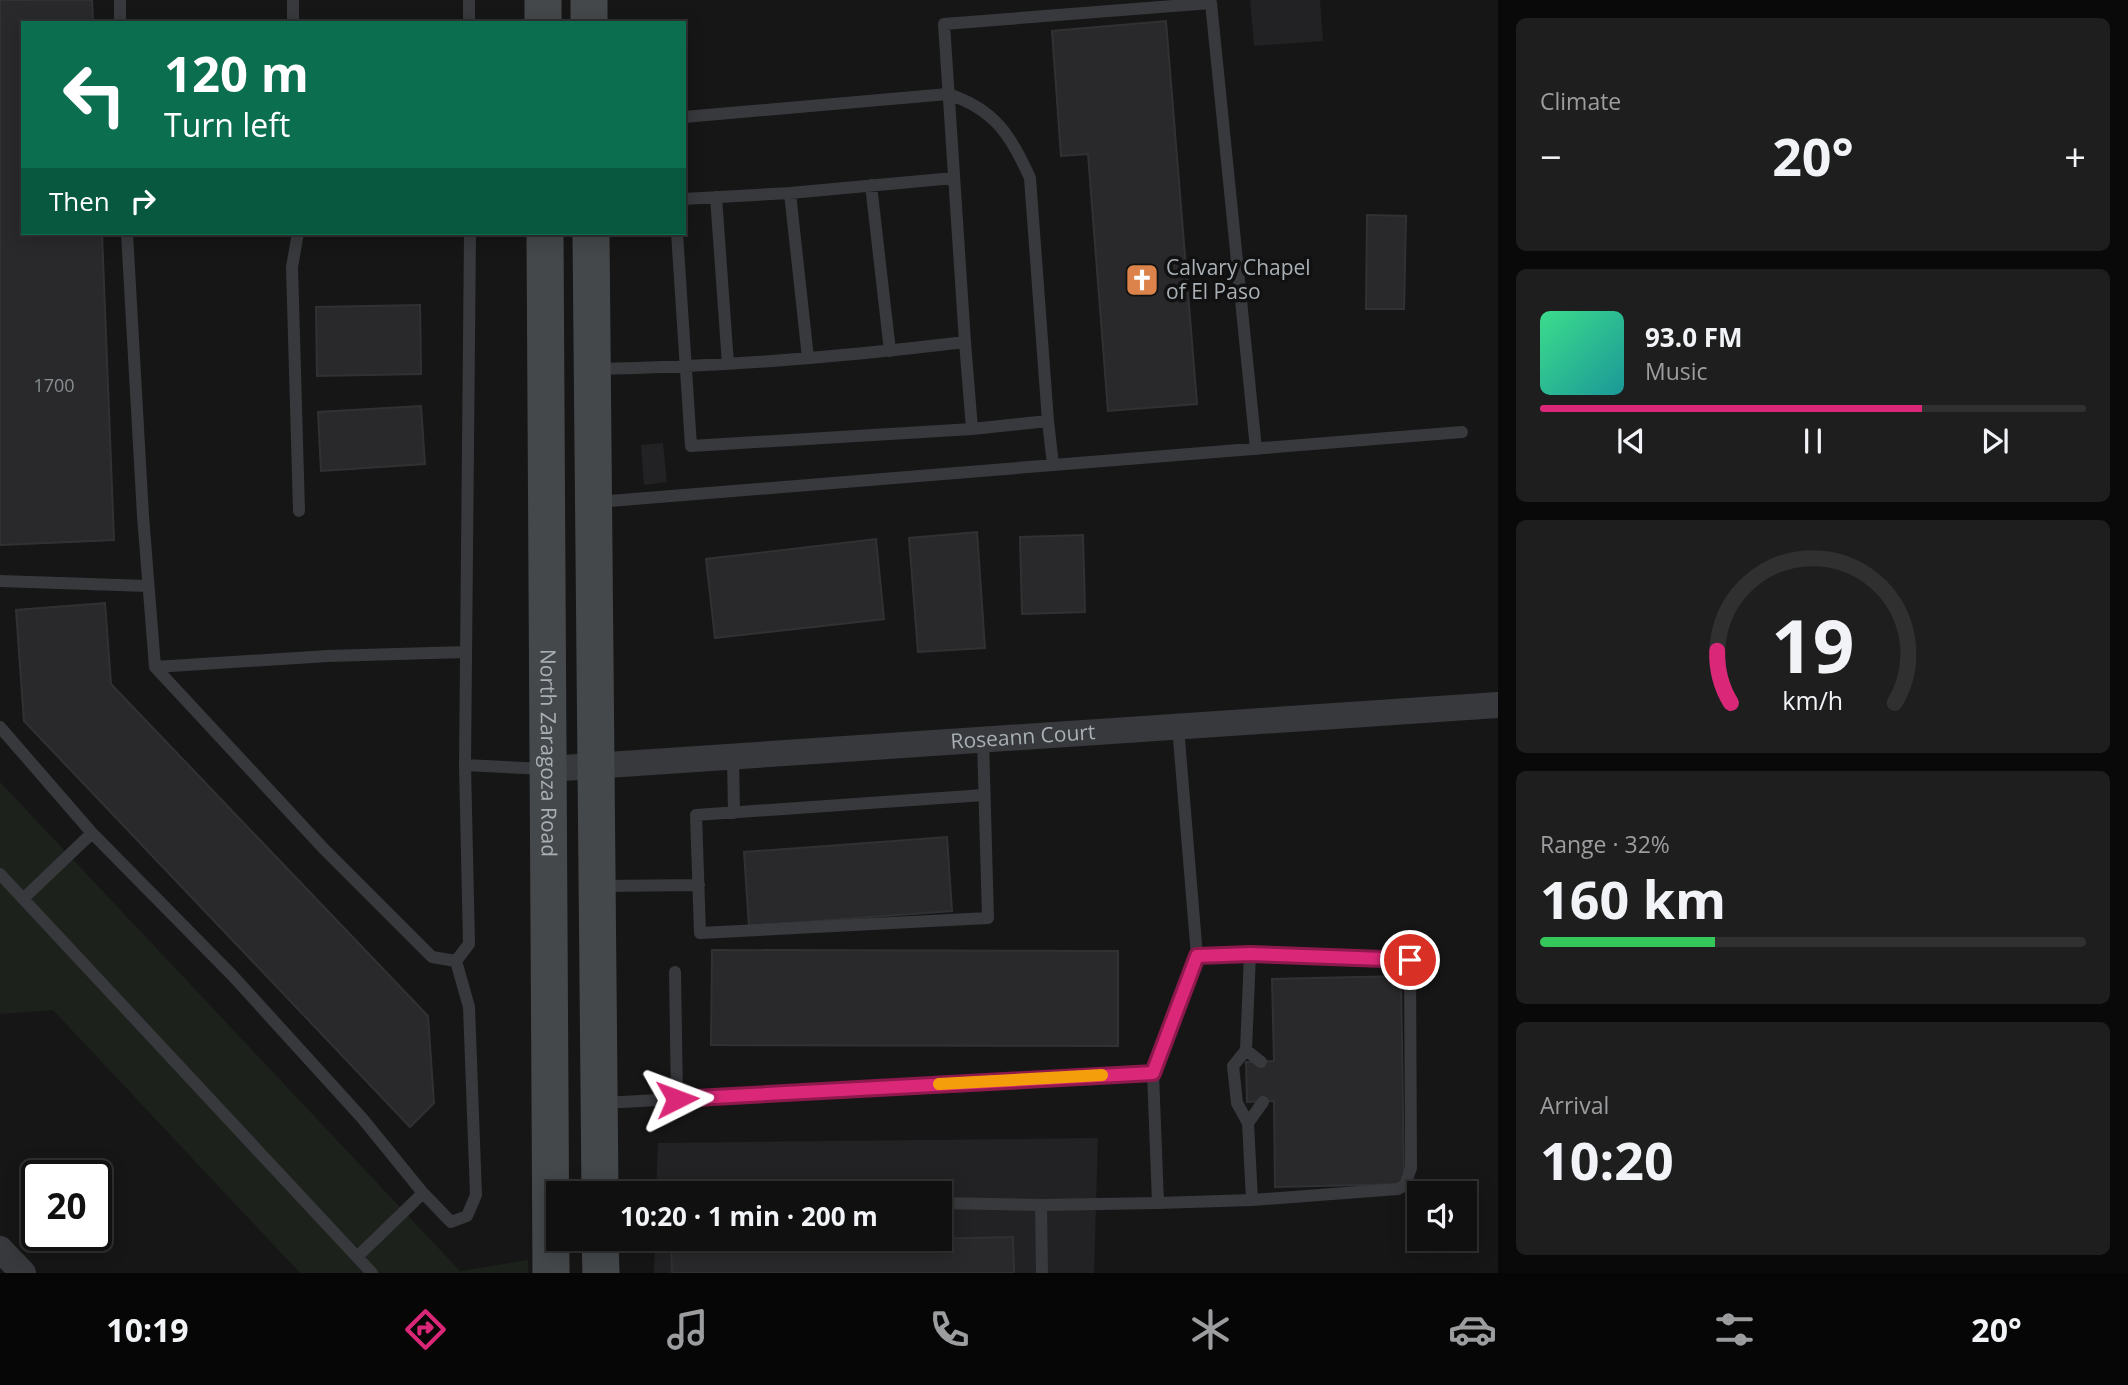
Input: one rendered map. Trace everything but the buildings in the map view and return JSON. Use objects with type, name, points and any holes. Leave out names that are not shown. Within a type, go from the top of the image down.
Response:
[{"type":"main road","points":[[542,0],[543,21]]},
{"type":"main road","points":[[589,0],[589,21]]},
{"type":"main road","name":"North Zaragoza Road","points":[[545,235],[551,1273]]},
{"type":"main road","points":[[591,235],[600,1181]]},
{"type":"main road","points":[[600,1251],[601,1273]]},
{"type":"street","name":"Roseann Court","points":[[548,769],[1498,705]]},
{"type":"street","points":[[0,1249],[23,1273]]},
{"type":"lane","points":[[120,0],[120,21]]},
{"type":"lane","points":[[293,0],[293,21]]},
{"type":"lane","points":[[469,0],[470,21]]},
{"type":"lane","points":[[972,429],[944,24],[1211,3],[1256,449]]},
{"type":"lane","points":[[686,117],[948,94],[970,101],[995,118],[1017,148],[1030,178],[1053,465]]},
{"type":"lane","points":[[686,199],[790,193],[954,178]]},
{"type":"lane","points":[[871,185],[890,351]]},
{"type":"lane","points":[[790,193],[808,358]]},
{"type":"lane","points":[[716,197],[728,364]]},
{"type":"lane","points":[[127,235],[155,667],[305,829],[432,957],[456,961]]},
{"type":"lane","points":[[298,235],[292,267],[299,511]]},
{"type":"lane","points":[[456,961],[469,944],[465,765],[470,235]]},
{"type":"lane","points":[[677,235],[691,446],[972,429],[1048,421]]},
{"type":"lane","points":[[593,369],[728,364],[965,342]]},
{"type":"lane","points":[[594,502],[1462,432]]},
{"type":"lane","points":[[0,581],[148,586]]},
{"type":"lane","points":[[155,667],[328,656],[466,652]]},
{"type":"lane","points":[[0,727],[92,833],[232,975],[362,1118],[423,1193],[451,1222],[467,1216],[476,1195],[469,1007],[456,961]]},
{"type":"lane","points":[[1158,1203],[1153,1073],[1197,956],[1178,727]]},
{"type":"lane","points":[[983,740],[988,918],[700,933],[696,815],[984,795]]},
{"type":"lane","points":[[733,757],[734,813]]},
{"type":"lane","points":[[465,765],[548,769]]},
{"type":"lane","points":[[24,898],[92,833]]},
{"type":"lane","points":[[0,874],[372,1273]]},
{"type":"lane","points":[[597,886],[699,885]]},
{"type":"lane","points":[[952,1203],[1041,1205],[1252,1200],[1398,1189],[1405,1185],[1412,1168],[1410,960],[1250,954],[1197,956]]},
{"type":"lane","points":[[1250,954],[1246,1049],[1233,1066],[1237,1103],[1248,1123],[1252,1200]]},
{"type":"lane","points":[[676,972],[677,1099]]},
{"type":"lane","points":[[1246,1049],[1261,1062]]},
{"type":"lane","points":[[599,1103],[1153,1073]]},
{"type":"lane","points":[[1248,1123],[1263,1102]]},
{"type":"lane","points":[[358,1256],[423,1193]]},
{"type":"lane","points":[[1041,1205],[1042,1273]]},
{"type":"shaded area","points":[[1250,0],[1320,0],[1323,41],[1254,46]]},
{"type":"shaded area","points":[[663,443],[667,482],[644,485],[641,445]]},
{"type":"shaded area","points":[[0,782],[460,1271],[528,1260],[528,1273],[300,1273],[53,1010],[0,1014]]},
{"type":"shaded area","points":[[1098,1138],[1094,1273],[654,1273],[655,1251],[952,1251],[952,1181],[656,1181],[658,1143]]},
{"type":"slow traffic","points":[[939,1084],[1102,1075]]},
{"type":"place","name":"Calvary Chapel of El Paso","points":[[1142,280]]},
{"type":"route","points":[[677,1099],[1153,1073],[1197,956],[1250,954],[1410,960]]}]
